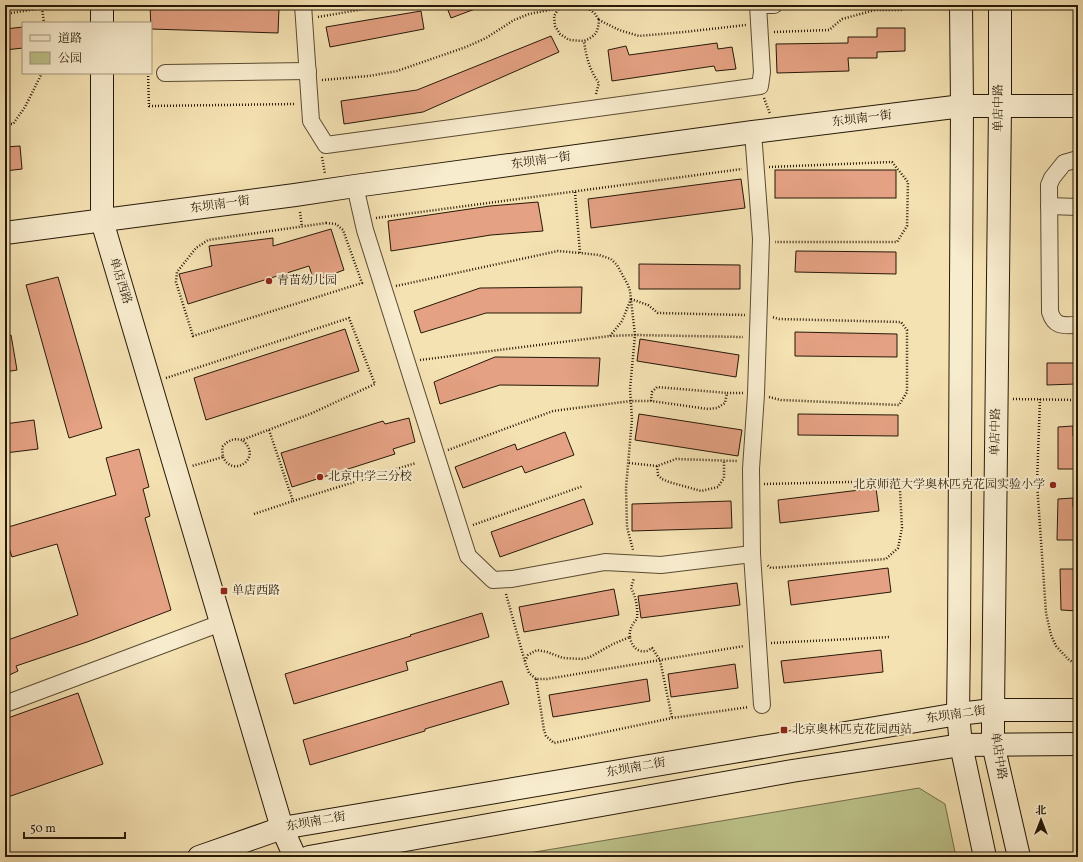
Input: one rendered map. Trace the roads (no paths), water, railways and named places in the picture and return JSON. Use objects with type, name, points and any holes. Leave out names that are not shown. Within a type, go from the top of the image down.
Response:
[{"type":"street","points":[[102,5],[102,22]]},
{"type":"street","points":[[304,12],[311,121],[326,145],[760,86],[762,72],[758,5],[774,5]]},
{"type":"street","points":[[961,5],[960,631],[958,714],[961,745],[985,857]]},
{"type":"street","name":"单店中路","points":[[1000,5],[993,744],[1019,857]]},
{"type":"street","points":[[165,73],[308,76]]},
{"type":"street","name":"单店西路","points":[[102,74],[102,221],[282,828],[295,857]]},
{"type":"street","name":"东坝南一街","points":[[5,232],[102,221],[775,129],[962,106],[1078,106]]},
{"type":"street","points":[[753,132],[761,239],[756,394],[751,484],[752,554],[762,705]]},
{"type":"street","points":[[1078,159],[1064,163],[1052,178],[1049,185],[1050,312],[1056,324],[1078,325]]},
{"type":"street","points":[[356,186],[365,230],[468,556],[493,580],[512,579],[605,562],[661,565],[752,554]]},
{"type":"street","points":[[1049,206],[1078,206]]},
{"type":"street","points":[[5,704],[222,623]]},
{"type":"street","name":"东坝南二街","points":[[199,857],[282,828],[958,714],[993,710],[1078,710]]},
{"type":"street","points":[[309,857],[792,771],[961,745],[1078,744]]},
{"type":"street","name":"单店西路","points":[[282,828],[284,857]]},
{"type":"place","name":"青苗幼儿园","points":[[269,281]]},
{"type":"place","name":"北京中学三分校","points":[[320,477]]},
{"type":"place","name":"北京师范大学奥林匹克花园实验小学","points":[[1053,485]]},
{"type":"place","name":"单店西路","points":[[224,591]]},
{"type":"place","name":"北京奥林匹克花园西站","points":[[784,730]]}]
